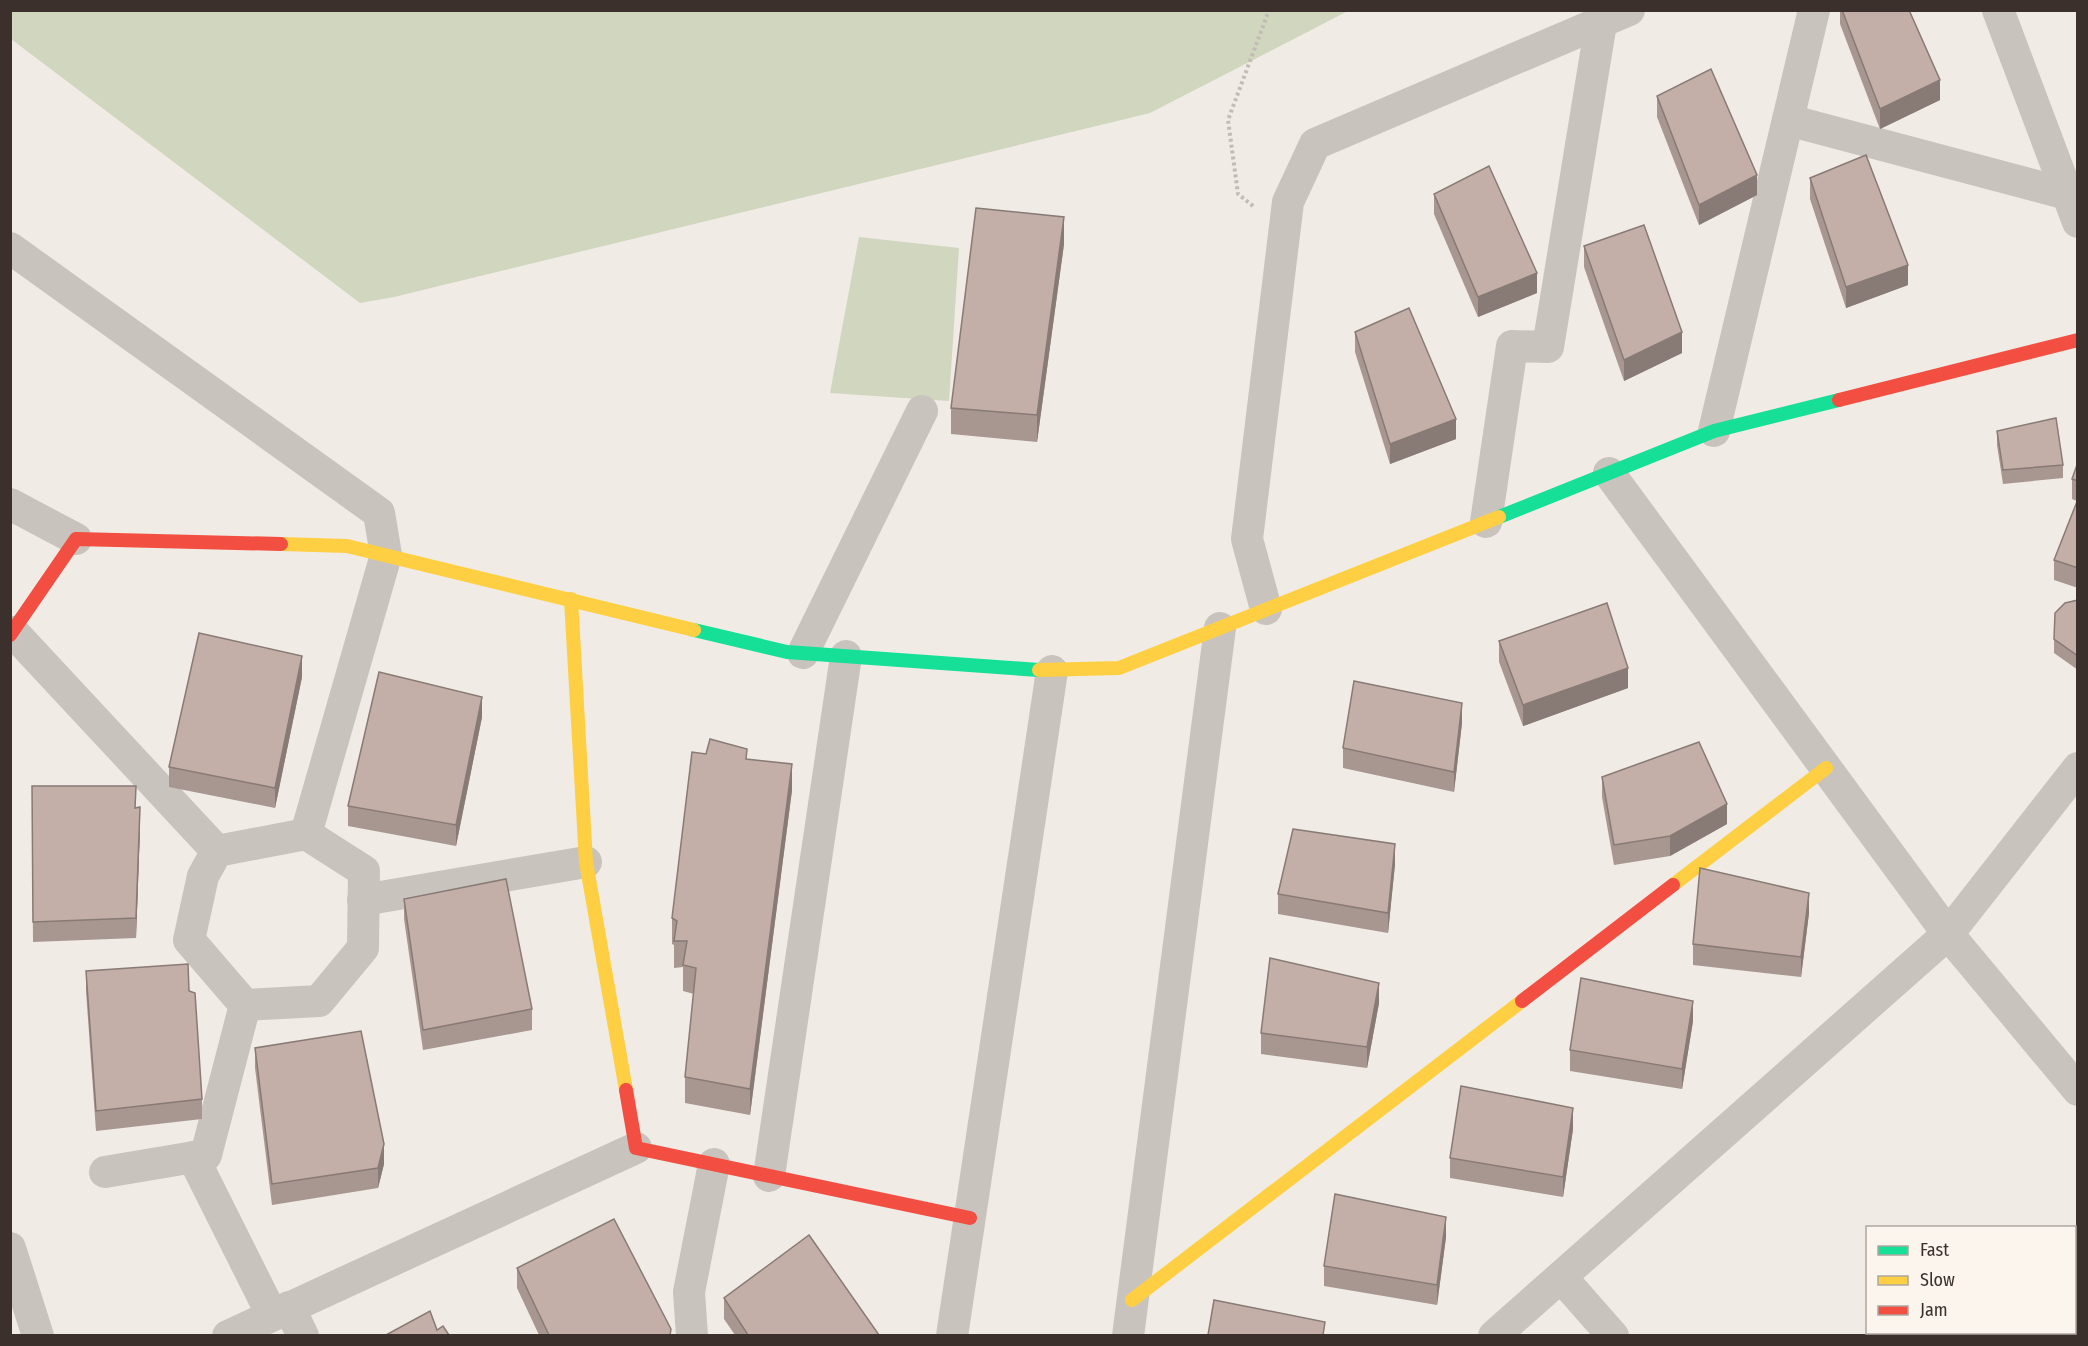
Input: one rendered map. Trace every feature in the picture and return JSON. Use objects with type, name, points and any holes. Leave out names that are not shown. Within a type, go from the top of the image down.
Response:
[{"type":"street","points":[[1266,609],[1247,539],[1288,202],[1315,144],[1629,10]]},
{"type":"street","points":[[1714,431],[1814,10]]},
{"type":"street","points":[[1998,10],[2072,208]]},
{"type":"street","points":[[1486,522],[1512,346],[1548,347],[1601,23]]},
{"type":"street","points":[[1788,120],[2072,208]]},
{"type":"street","points":[[10,248],[379,513],[386,555],[306,834]]},
{"type":"street","points":[[10,504],[76,539],[347,546],[787,652],[1052,671],[1119,668],[1714,431],[2078,340]]},
{"type":"street","points":[[802,653],[922,411]]},
{"type":"street","points":[[1609,473],[1948,934],[2078,1090]]},
{"type":"street","points":[[76,539],[12,634],[217,851]]},
{"type":"street","points":[[571,599],[586,862],[636,1148]]},
{"type":"street","points":[[1128,1335],[1220,628]]},
{"type":"street","points":[[769,1176],[846,656]]},
{"type":"street","points":[[952,1335],[1052,671]]},
{"type":"street","points":[[1132,1300],[1826,768]]},
{"type":"street","points":[[1494,1335],[1948,934],[2078,768]]},
{"type":"street","points":[[306,834],[364,871],[363,948],[319,1001],[245,1005],[189,940],[203,876],[217,851],[306,834]]},
{"type":"street","points":[[363,900],[586,862]]},
{"type":"street","points":[[105,1172],[206,1155],[245,1005]]},
{"type":"street","points":[[228,1335],[636,1148],[970,1218]]},
{"type":"street","points":[[193,1157],[280,1311],[303,1335]]},
{"type":"street","points":[[692,1335],[689,1292],[714,1164]]},
{"type":"street","points":[[10,1248],[34,1334]]},
{"type":"street","points":[[1561,1277],[1613,1335]]},
{"type":"path","points":[[1269,10],[1228,120],[1238,194],[1285,230]]},
{"type":"green space","points":[[10,11],[1348,11],[1150,113],[394,297],[360,303],[11,39]]},
{"type":"green space","points":[[859,237],[959,248],[949,401],[830,393]]},
{"type":"building","points":[[1842,10],[1909,10],[1940,80],[1880,109]]},
{"type":"building","points":[[1711,69],[1757,175],[1699,205],[1657,96]]},
{"type":"building","points":[[1866,155],[1908,265],[1846,287],[1810,178]]},
{"type":"building","points":[[1489,166],[1537,273],[1478,297],[1434,194]]},
{"type":"building","points":[[976,208],[1064,217],[1037,415],[951,408]]},
{"type":"building","points":[[1644,225],[1682,332],[1624,360],[1584,246]]},
{"type":"building","points":[[1409,308],[1456,419],[1390,444],[1355,332]]},
{"type":"building","points":[[2056,418],[2063,465],[2003,470],[1997,431]]},
{"type":"building","points":[[2078,462],[2078,481],[2072,479]]},
{"type":"building","points":[[2078,499],[2078,568],[2054,560]]},
{"type":"building","points":[[2078,600],[2078,656],[2054,639],[2055,613],[2065,603]]},
{"type":"building","points":[[1607,603],[1628,668],[1523,705],[1499,641]]},
{"type":"building","points":[[199,633],[302,656],[275,788],[169,767]]},
{"type":"building","points":[[379,672],[482,697],[456,825],[348,806]]},
{"type":"building","points":[[1354,681],[1462,703],[1454,772],[1343,748]]},
{"type":"building","points":[[710,739],[747,749],[746,759],[792,764],[750,1089],[685,1077],[696,968],[683,965],[687,941],[674,941],[677,921],[672,918],[692,752],[706,754]]},
{"type":"building","points":[[1699,742],[1727,804],[1670,836],[1614,845],[1602,777]]},
{"type":"building","points":[[32,786],[136,786],[135,808],[140,807],[136,918],[33,922]]},
{"type":"building","points":[[1293,829],[1395,844],[1388,913],[1278,894]]},
{"type":"building","points":[[1700,868],[1809,893],[1801,957],[1693,944]]},
{"type":"building","points":[[506,879],[532,1009],[423,1030],[404,899]]},
{"type":"building","points":[[1270,958],[1379,983],[1367,1047],[1261,1033]]},
{"type":"building","points":[[188,964],[189,991],[195,993],[202,1099],[96,1111],[86,971]]},
{"type":"building","points":[[1581,978],[1693,1001],[1682,1069],[1570,1050]]},
{"type":"building","points":[[361,1031],[384,1144],[378,1168],[272,1184],[255,1048]]},
{"type":"building","points":[[1461,1086],[1573,1108],[1563,1177],[1450,1158]]},
{"type":"building","points":[[1335,1194],[1446,1217],[1437,1285],[1324,1266]]},
{"type":"building","points":[[614,1219],[671,1329],[670,1335],[549,1335],[517,1268]]},
{"type":"building","points":[[809,1235],[879,1335],[748,1335],[724,1298]]},
{"type":"building","points":[[1214,1300],[1325,1322],[1323,1335],[1208,1335]]},
{"type":"building","points":[[430,1311],[437,1330],[443,1326],[449,1335],[386,1335]]},
{"type":"traffic: fast","points":[[1499,517],[1714,431],[1839,400]]},
{"type":"traffic: fast","points":[[694,630],[787,652],[1039,670]]},
{"type":"traffic: slow","points":[[1039,670],[1119,668],[1499,517]]},
{"type":"traffic: slow","points":[[281,544],[347,546],[694,630]]},
{"type":"traffic: slow","points":[[571,599],[586,862],[626,1090]]},
{"type":"traffic: slow","points":[[1673,885],[1826,768]]},
{"type":"traffic: slow","points":[[1132,1300],[1522,1001]]},
{"type":"traffic: jam","points":[[1839,400],[2078,340]]},
{"type":"traffic: jam","points":[[10,635],[76,539],[281,544]]},
{"type":"traffic: jam","points":[[1522,1001],[1673,885]]},
{"type":"traffic: jam","points":[[626,1090],[636,1148],[970,1218]]}]
